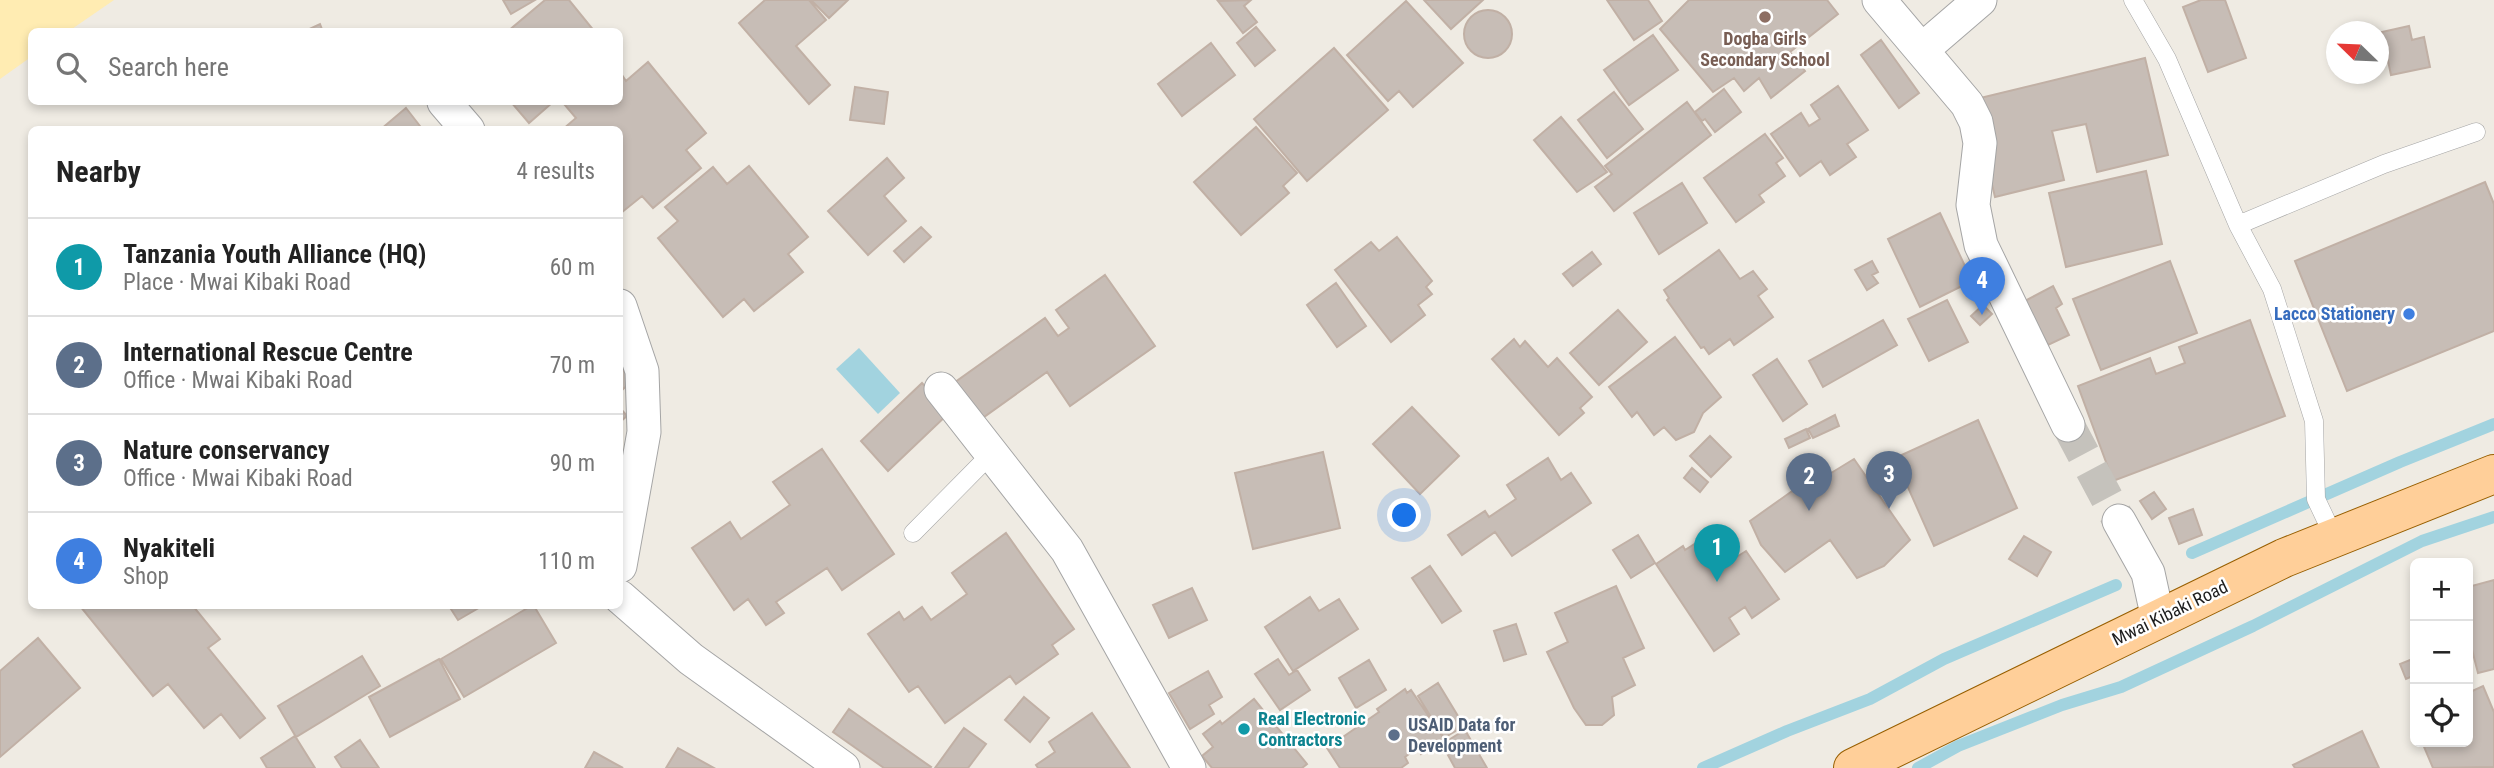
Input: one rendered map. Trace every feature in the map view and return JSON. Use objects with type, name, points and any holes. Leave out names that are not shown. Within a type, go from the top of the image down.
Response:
[{"type":"main road","name":"Mwai Kibaki Road","points":[[1853,768],[2284,558],[2494,474]]},
{"type":"street","points":[[1879,0],[1967,104],[1976,122],[1980,143],[1973,205],[1981,245],[2068,425]]},
{"type":"street","points":[[1923,49],[1980,0]]},
{"type":"street","points":[[447,105],[465,126]]},
{"type":"street","points":[[623,315],[642,371],[644,432],[623,549]]},
{"type":"street","points":[[941,390],[1067,550],[1189,768]]},
{"type":"street","points":[[2119,521],[2148,573],[2158,619]]},
{"type":"street","points":[[623,600],[691,659],[843,768]]},
{"type":"lane","points":[[2133,0],[2166,59],[2238,225],[2272,289],[2314,421],[2316,499],[2334,537]]},
{"type":"lane","points":[[2238,225],[2384,164],[2476,132]]},
{"type":"lane","points":[[913,533],[992,453]]},
{"type":"sand","points":[[0,0],[114,0],[73,28],[28,28],[28,59],[0,79]]},
{"type":"water","points":[[859,348],[900,393],[878,414],[836,369]]},
{"type":"building","points":[[503,0],[535,0],[511,14]]},
{"type":"building","points":[[545,0],[569,0],[592,28],[512,28]]},
{"type":"building","points":[[765,0],[809,0],[826,20],[796,46],[830,85],[809,104],[739,23]]},
{"type":"building","points":[[811,0],[848,0],[829,18]]},
{"type":"building","points":[[1251,0],[1244,6],[1257,22],[1243,33],[1218,1]]},
{"type":"building","points":[[1424,0],[1483,0],[1451,29]]},
{"type":"building","points":[[1607,0],[1648,0],[1662,21],[1634,40]]},
{"type":"building","points":[[1689,0],[1827,0],[1838,14],[1790,52],[1805,71],[1771,98],[1759,78],[1744,91],[1734,78],[1713,92],[1660,29]]},
{"type":"building","points":[[2201,0],[2225,0],[2246,58],[2208,72],[2183,7]]},
{"type":"building","points":[[1406,1],[1463,63],[1413,107],[1399,91],[1388,101],[1347,55]]},
{"type":"building","points":[[1488,10],[1505,17],[1512,34],[1505,51],[1488,58],[1471,51],[1464,34],[1471,17]]},
{"type":"building","points":[[2409,26],[2412,40],[2424,37],[2430,67],[2391,75],[2389,30]]},
{"type":"building","points":[[1256,27],[1275,50],[1255,66],[1237,43]]},
{"type":"building","points":[[1653,35],[1678,70],[1629,105],[1604,70]]},
{"type":"building","points":[[1881,40],[1919,93],[1899,108],[1861,55]]},
{"type":"building","points":[[1211,43],[1235,75],[1182,116],[1158,84]]},
{"type":"building","points":[[1334,48],[1388,110],[1307,181],[1254,119]]},
{"type":"building","points":[[2145,58],[2168,155],[2097,172],[2086,124],[2052,131],[2064,180],[1995,197],[1972,100]]},
{"type":"building","points":[[648,62],[706,133],[686,150],[701,168],[653,208],[642,196],[623,211],[623,126],[567,126],[576,118],[565,105],[623,105],[623,76],[626,81]]},
{"type":"building","points":[[1838,86],[1868,130],[1847,144],[1856,157],[1830,175],[1821,161],[1800,176],[1771,134],[1801,113],[1809,126],[1820,119],[1811,105]]},
{"type":"building","points":[[855,87],[888,92],[884,124],[850,120]]},
{"type":"building","points":[[1724,89],[1741,112],[1715,132],[1705,119],[1702,121],[1695,112]]},
{"type":"building","points":[[1614,92],[1643,129],[1607,158],[1578,120]]},
{"type":"building","points":[[1687,102],[1711,135],[1614,211],[1595,187],[1612,174],[1605,166]]},
{"type":"building","points":[[514,105],[550,105],[529,123]]},
{"type":"building","points":[[406,108],[420,126],[385,126]]},
{"type":"building","points":[[1561,117],[1607,172],[1577,192],[1534,140]]},
{"type":"building","points":[[1256,127],[1297,173],[1283,186],[1289,193],[1241,235],[1194,182]]},
{"type":"building","points":[[1765,134],[1783,158],[1776,163],[1785,176],[1759,195],[1764,202],[1736,222],[1704,178]]},
{"type":"building","points":[[887,158],[904,178],[884,196],[906,221],[868,255],[828,211]]},
{"type":"building","points":[[749,166],[808,237],[788,254],[803,272],[754,311],[744,299],[723,317],[658,238],[678,221],[665,207],[713,167],[727,184]]},
{"type":"building","points":[[2146,171],[2162,244],[2066,267],[2049,193]]},
{"type":"building","points":[[2485,182],[2494,204],[2494,331],[2347,391],[2295,261]]},
{"type":"building","points":[[1682,183],[1707,223],[1659,254],[1634,213]]},
{"type":"building","points":[[1940,213],[1972,281],[1920,307],[1888,239]]},
{"type":"building","points":[[921,227],[931,237],[904,262],[894,251]]},
{"type":"building","points":[[1397,237],[1432,281],[1426,287],[1432,294],[1418,305],[1425,315],[1391,342],[1335,270],[1371,242],[1379,251]]},
{"type":"building","points":[[1719,250],[1740,279],[1753,271],[1767,289],[1758,296],[1773,317],[1734,345],[1730,339],[1709,354],[1704,347],[1701,348],[1667,300],[1669,298],[1664,290]]},
{"type":"building","points":[[1592,252],[1601,264],[1573,286],[1563,274]]},
{"type":"building","points":[[1872,261],[1878,272],[1872,275],[1878,283],[1867,290],[1855,270]]},
{"type":"building","points":[[2170,261],[2197,333],[2101,370],[2073,299]]},
{"type":"building","points":[[1105,275],[1155,346],[1070,406],[1047,372],[977,422],[951,385],[1045,318],[1058,336],[1069,328],[1056,310]]},
{"type":"building","points":[[1336,283],[1366,326],[1337,347],[1307,305]]},
{"type":"building","points":[[2053,286],[2062,304],[2056,308],[2069,335],[2048,345],[2025,301]]},
{"type":"building","points":[[1947,300],[1968,342],[1929,361],[1908,319]]},
{"type":"building","points":[[1983,305],[1992,314],[1980,325],[1971,316]]},
{"type":"building","points":[[1618,310],[1647,342],[1599,385],[1570,353]]},
{"type":"building","points":[[1883,320],[1897,345],[1823,387],[1809,361]]},
{"type":"building","points":[[2250,320],[2285,416],[2113,481],[2078,386],[2150,358],[2156,374],[2185,363],[2179,347]]},
{"type":"building","points":[[1675,337],[1721,397],[1703,413],[1694,432],[1676,440],[1664,427],[1654,435],[1637,412],[1632,417],[1609,387]]},
{"type":"building","points":[[1514,339],[1520,347],[1525,341],[1548,367],[1557,358],[1592,397],[1580,408],[1584,413],[1559,435],[1492,359]]},
{"type":"building","points":[[1777,359],[1807,404],[1783,421],[1753,375]]},
{"type":"building","points":[[623,370],[632,381],[623,389]]},
{"type":"building","points":[[922,383],[949,413],[888,471],[861,441]]},
{"type":"building","points":[[1412,407],[1459,456],[1420,494],[1373,444]]},
{"type":"building","points":[[1835,415],[1839,426],[1813,438],[1808,429]]},
{"type":"building","points":[[1978,420],[2017,508],[1934,546],[1895,458]]},
{"type":"building","points":[[1806,429],[1810,438],[1789,448],[1785,439]]},
{"type":"building","points":[[1710,436],[1731,457],[1711,477],[1690,456]]},
{"type":"building","points":[[822,449],[894,554],[842,590],[827,568],[776,602],[784,613],[766,625],[748,599],[734,610],[692,548],[730,522],[741,539],[790,505],[773,482]]},
{"type":"building","points":[[1323,452],[1340,528],[1253,549],[1235,473]]},
{"type":"building","points":[[1548,458],[1561,480],[1571,473],[1591,503],[1512,556],[1495,532],[1462,555],[1448,535],[1485,511],[1489,517],[1516,499],[1507,485]]},
{"type":"building","points":[[1854,459],[1910,540],[1884,566],[1857,578],[1830,540],[1785,572],[1761,545],[1750,521],[1819,472],[1823,478]]},
{"type":"building","points":[[1692,468],[1708,482],[1700,492],[1684,478]]},
{"type":"building","points":[[2154,492],[2166,509],[2152,519],[2140,501]]},
{"type":"building","points":[[2193,509],[2202,535],[2179,544],[2169,518]]},
{"type":"building","points":[[1713,532],[1732,560],[1746,551],[1779,599],[1752,618],[1745,607],[1729,618],[1739,634],[1714,651],[1656,564],[1683,546],[1685,550]]},
{"type":"building","points":[[1006,533],[1074,629],[1052,645],[1058,654],[1016,684],[1010,676],[945,723],[918,686],[909,692],[868,634],[899,612],[904,620],[922,607],[931,620],[967,594],[952,573]]},
{"type":"building","points":[[1638,535],[1655,563],[1631,578],[1613,550]]},
{"type":"building","points":[[2024,536],[2051,552],[2037,576],[2009,559]]},
{"type":"building","points":[[1430,566],[1461,611],[1442,623],[1412,578]]},
{"type":"building","points":[[2494,580],[2494,669],[2478,673],[2473,654],[2473,586]]},
{"type":"building","points":[[1616,586],[1644,648],[1623,658],[1635,685],[1612,697],[1614,715],[1602,725],[1586,725],[1574,708],[1547,652],[1568,642],[1555,613]]},
{"type":"building","points":[[1192,588],[1207,620],[1169,638],[1153,605]]},
{"type":"building","points":[[1310,597],[1319,611],[1339,599],[1358,629],[1293,671],[1265,627]]},
{"type":"building","points":[[82,609],[195,609],[220,639],[208,648],[265,718],[240,738],[221,714],[204,728],[168,684],[153,696]]},
{"type":"building","points":[[451,609],[477,609],[458,620]]},
{"type":"building","points":[[526,609],[536,609],[556,643],[464,697],[441,659]]},
{"type":"building","points":[[1516,624],[1526,654],[1504,661],[1494,631]]},
{"type":"building","points":[[38,638],[80,688],[0,757],[0,671]]},
{"type":"building","points":[[362,656],[380,686],[296,737],[278,706]]},
{"type":"building","points":[[439,659],[460,699],[390,737],[369,697]]},
{"type":"building","points":[[1278,659],[1289,675],[1297,670],[1310,690],[1280,710],[1255,674]]},
{"type":"building","points":[[1369,660],[1386,690],[1356,708],[1339,678]]},
{"type":"building","points":[[2410,660],[2410,677],[2406,679],[2400,664]]},
{"type":"building","points":[[1208,671],[1222,697],[1209,705],[1214,714],[1190,729],[1169,693]]},
{"type":"building","points":[[1438,683],[1464,726],[1444,738],[1418,696]]},
{"type":"building","points":[[2483,686],[2494,712],[2494,767],[2433,768],[2424,747],[2473,747],[2473,691]]},
{"type":"building","points":[[1405,689],[1407,693],[1411,690],[1444,739],[1421,754],[1417,748],[1405,757],[1408,763],[1401,768],[1340,768],[1327,748],[1379,712],[1377,709]]},
{"type":"building","points":[[1024,697],[1049,718],[1030,742],[1005,720]]},
{"type":"building","name":"Real Electronic Contractors","points":[[1254,699],[1307,764],[1302,768],[1212,768],[1202,756],[1213,747],[1203,734],[1220,721],[1222,724]]},
{"type":"building","points":[[849,709],[931,767],[884,768],[833,732]]},
{"type":"building","points":[[1092,713],[1130,768],[1038,768],[1036,765],[1055,752],[1049,742]]},
{"type":"building","points":[[964,728],[986,744],[968,768],[935,768]]},
{"type":"building","points":[[1465,730],[1487,768],[1455,768],[1442,744]]},
{"type":"building","points":[[2362,731],[2379,768],[2295,768],[2293,765]]},
{"type":"building","points":[[295,736],[315,768],[267,768],[261,758]]},
{"type":"building","points":[[360,740],[379,768],[342,768],[335,757]]},
{"type":"building","points":[[678,748],[714,768],[666,768]]},
{"type":"building","points":[[594,752],[623,768],[585,768]]},
{"type":"waterway","points":[[2192,553],[2494,424]]},
{"type":"waterway","points":[[1918,768],[1958,746],[2062,705],[2121,687],[2253,626],[2422,541],[2494,517]]},
{"type":"waterway","points":[[1703,768],[1787,731],[1870,699],[1944,659],[2116,585]]},
{"type":"tunnel","points":[[2068,425],[2119,521]]},
{"type":"place","name":"Dogba Girls Secondary School","points":[[1765,17]]},
{"type":"place","name":"Lacco Stationery","points":[[2409,314]]},
{"type":"place","name":"Nyakiteli","points":[[1982,315]]},
{"type":"place","name":"Nature conservancy","points":[[1889,509]]},
{"type":"place","name":"International Rescue Centre","points":[[1809,511]]},
{"type":"place","name":"Tanzania Youth Alliance (HQ)","points":[[1717,582]]},
{"type":"place","name":"Real Electronic Contractors","points":[[1244,729]]},
{"type":"place","name":"USAID Data for Development","points":[[1394,735]]}]
